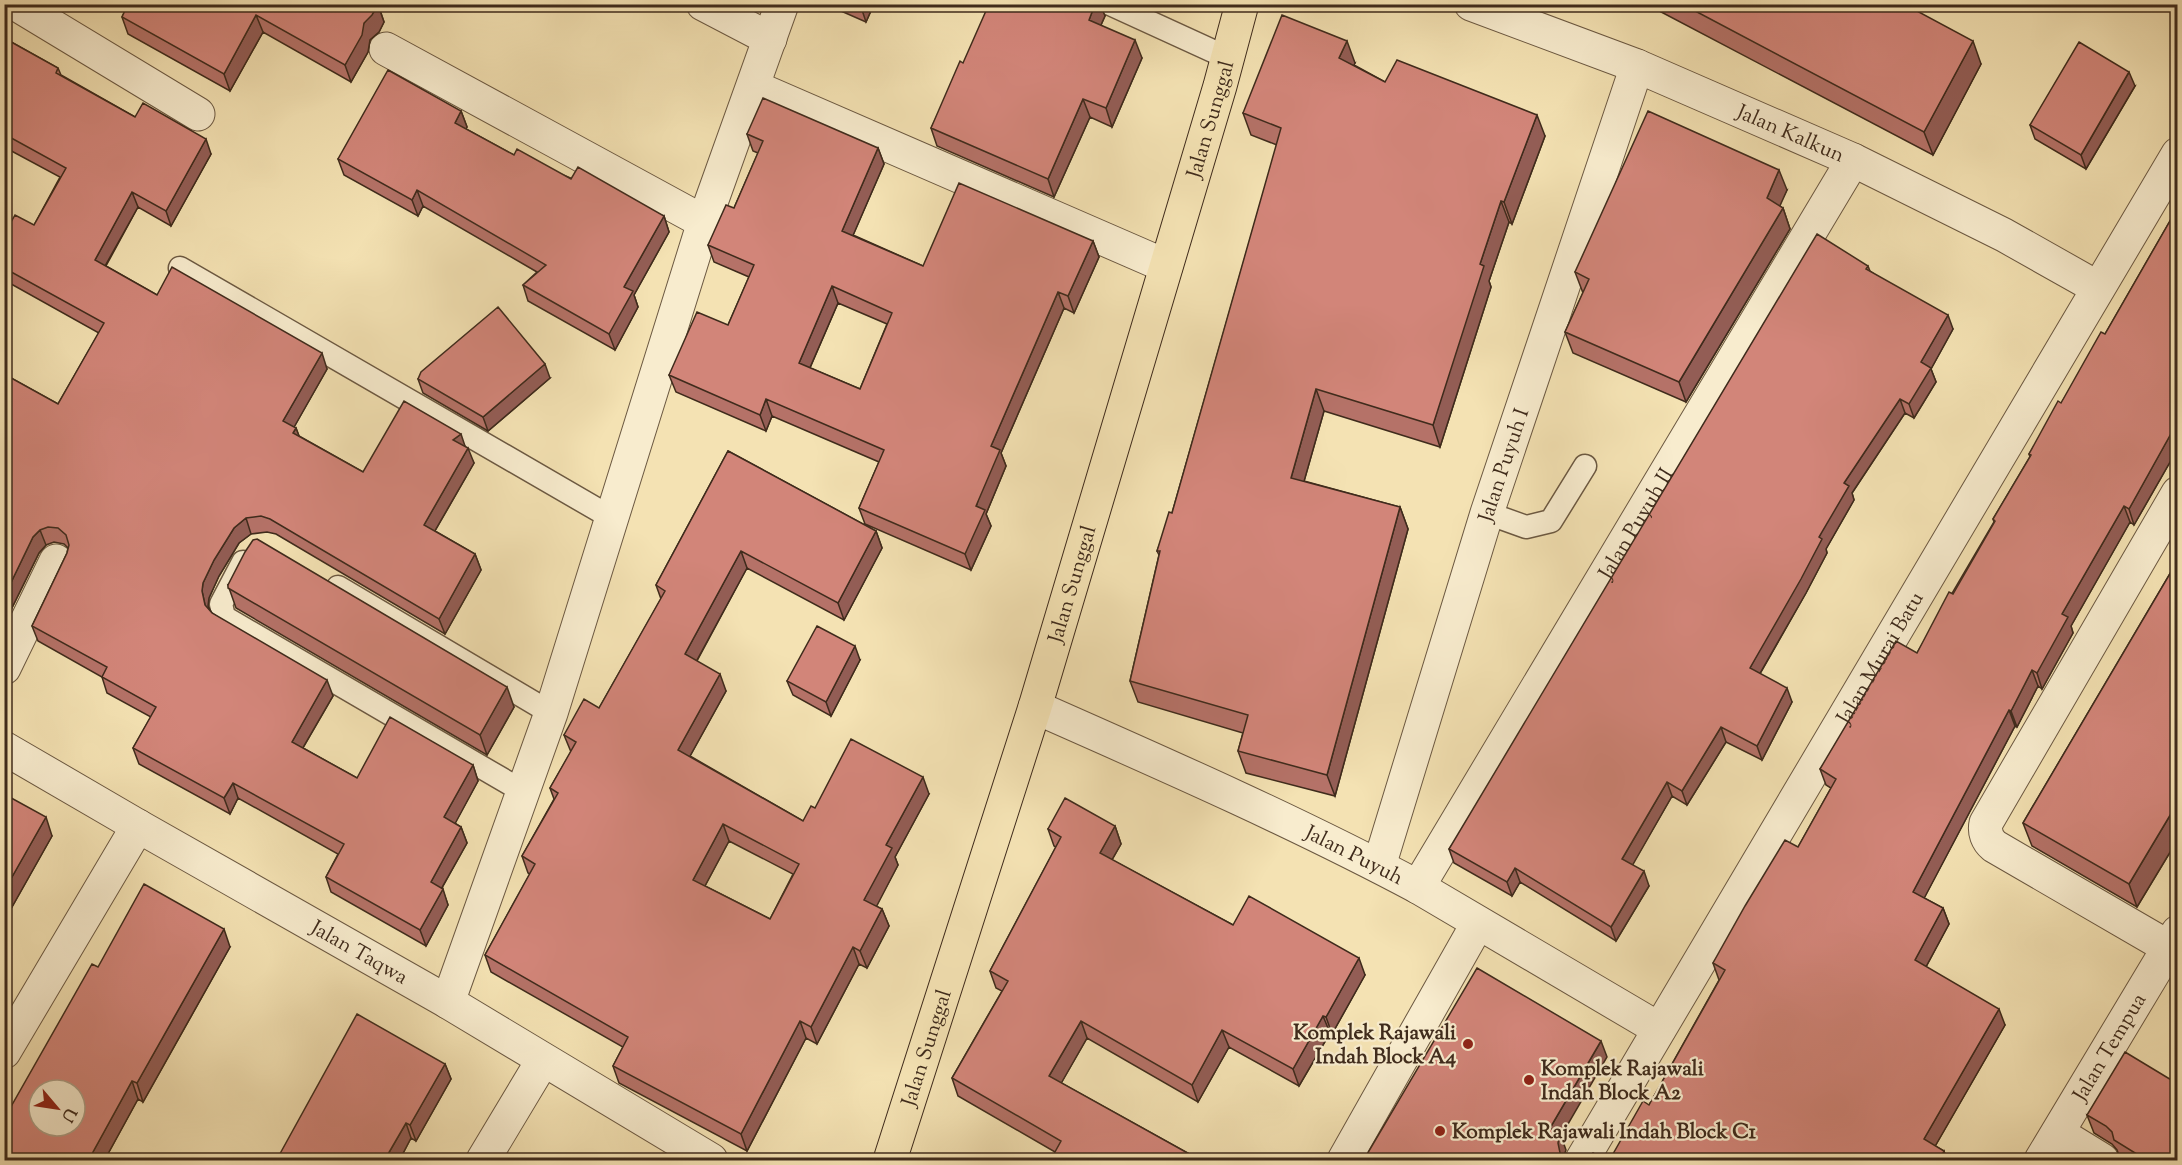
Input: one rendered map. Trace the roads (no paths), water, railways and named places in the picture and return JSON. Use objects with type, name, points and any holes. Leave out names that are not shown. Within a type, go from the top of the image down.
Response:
[{"type":"main road","name":"Jalan Sunggal","points":[[890,1161],[1035,707],[1228,58],[1242,4]]},
{"type":"street","points":[[16,4],[198,114]]},
{"type":"street","points":[[703,4],[770,39]]},
{"type":"street","points":[[448,1002],[551,712],[704,222],[782,4]]},
{"type":"street","name":"Jalan Kalkun","points":[[1472,4],[1637,66],[1853,160],[2004,235],[2098,288]]},
{"type":"street","points":[[386,49],[704,222]]},
{"type":"street","name":"Jalan Puyuh I","points":[[1379,866],[1487,513],[1637,66]]},
{"type":"street","points":[[754,87],[1166,266]]},
{"type":"street","name":"Jalan Murai Batu","points":[[1582,1161],[2178,154]]},
{"type":"street","name":"Jalan Puyuh II","points":[[1418,887],[1853,160]]},
{"type":"street","points":[[2173,940],[1994,846],[1989,842],[1984,829],[2178,493]]},
{"type":"street","points":[[4,668],[56,561]]},
{"type":"street","name":"Jalan Puyuh","points":[[1035,707],[1160,762],[1379,866],[1659,1029]]},
{"type":"street","name":"Jalan Taqwa","points":[[4,748],[448,1002],[711,1161]]},
{"type":"street","points":[[4,1052],[138,826]]},
{"type":"street","points":[[1344,1161],[1478,923]]},
{"type":"street","name":"Jalan Tempua","points":[[2041,1161],[2173,940]]},
{"type":"street","points":[[483,1161],[543,1060]]},
{"type":"street","points":[[2058,1133],[2102,1161]]},
{"type":"lane","points":[[1110,4],[1228,58]]},
{"type":"lane","points":[[180,268],[612,518]]},
{"type":"lane","points":[[1487,513],[1526,527],[1551,521],[1585,466]]},
{"type":"lane","points":[[255,547],[246,556],[221,604],[224,617],[524,792]]},
{"type":"lane","points":[[319,576],[551,712]]},
{"type":"place","name":"Komplek Rajawali Indah Block A4","points":[[1468,1044]]},
{"type":"place","name":"Komplek Rajawali Indah Block A2","points":[[1529,1080]]},
{"type":"place","name":"Komplek Rajawali Indah Block C1","points":[[1440,1131]]}]
